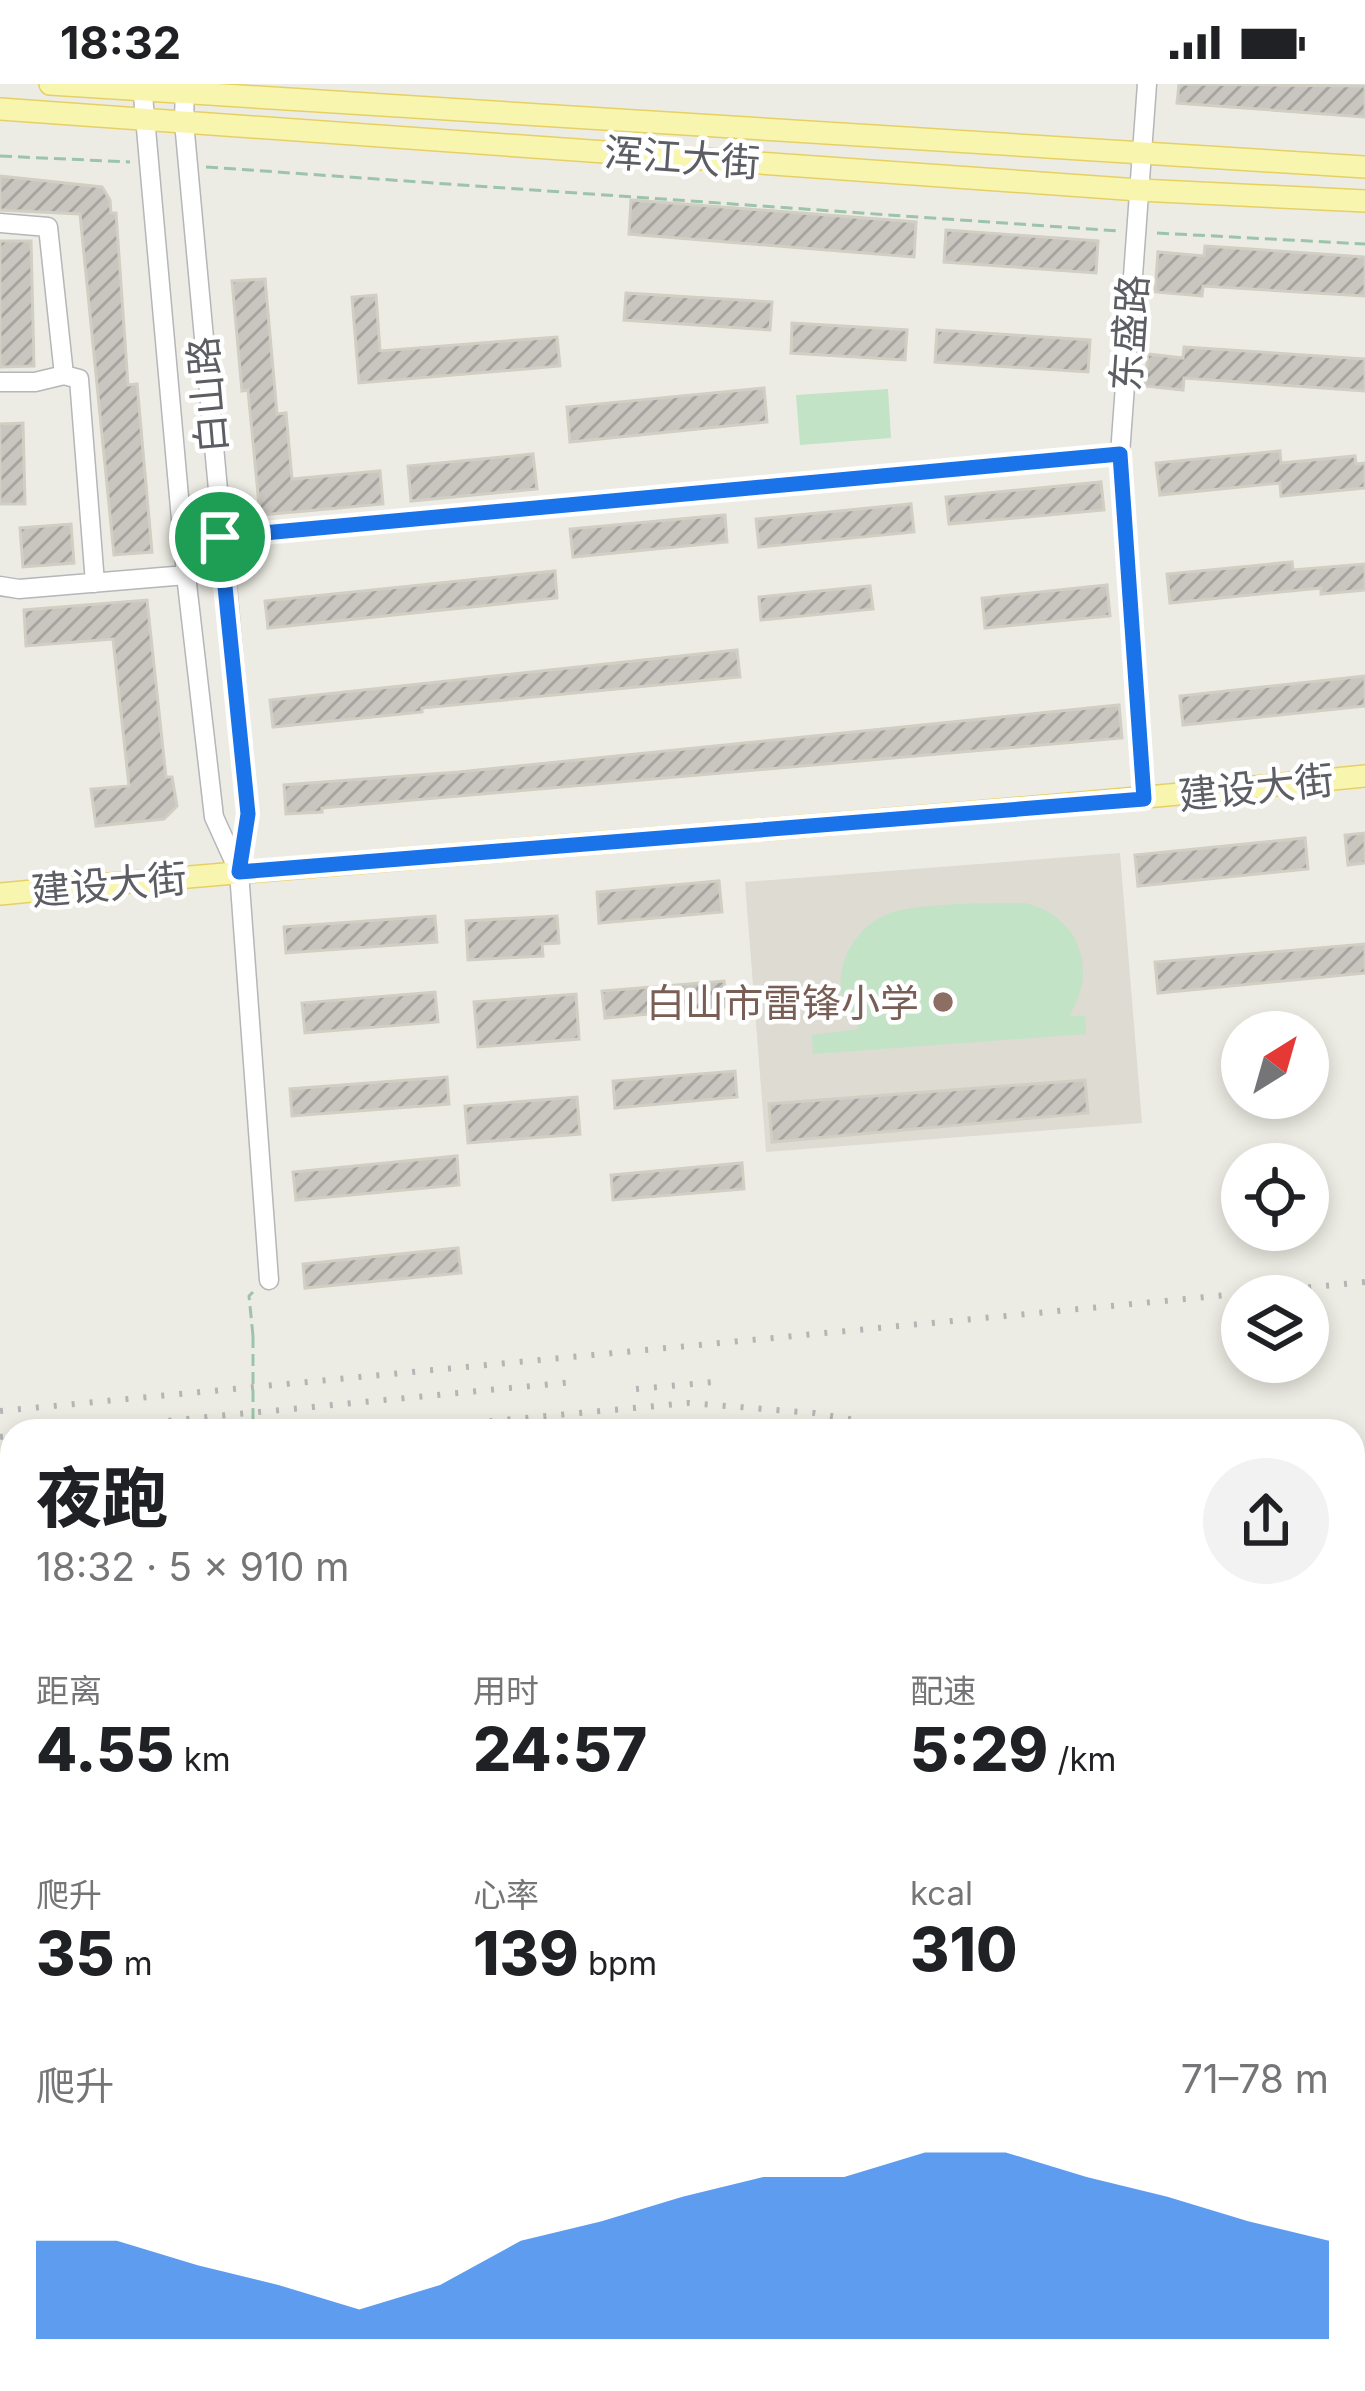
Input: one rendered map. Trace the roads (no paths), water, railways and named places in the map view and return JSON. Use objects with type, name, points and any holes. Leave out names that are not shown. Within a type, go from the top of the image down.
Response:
[{"type":"main road","name":"浑江大街","points":[[50,84],[185,88],[1365,167]]},
{"type":"main road","name":"浑江大街","points":[[0,109],[1138,190],[1365,201]]},
{"type":"main road","name":"建设大街","points":[[0,894],[1144,799],[1365,776]]},
{"type":"street","name":"东盛路","points":[[1144,799],[1120,454],[1147,84]]},
{"type":"street","points":[[142,87],[214,817],[239,872]]},
{"type":"street","name":"白山路","points":[[185,88],[184,122],[220,537],[248,814],[239,872],[269,1280]]},
{"type":"street","points":[[0,223],[47,227],[64,375]]},
{"type":"street","points":[[0,382],[35,382],[64,375],[79,379],[95,583]]},
{"type":"street","points":[[220,537],[1120,454]]},
{"type":"street","points":[[0,586],[20,589],[187,575]]},
{"type":"railway","points":[[0,1411],[1365,1282]]},
{"type":"railway","points":[[186,1419],[573,1382]]},
{"type":"railway","points":[[636,1389],[714,1382]]},
{"type":"railway","points":[[514,1419],[689,1403],[849,1419]]},
{"type":"place","name":"白山市雷锋小学","points":[[943,1002]]}]
